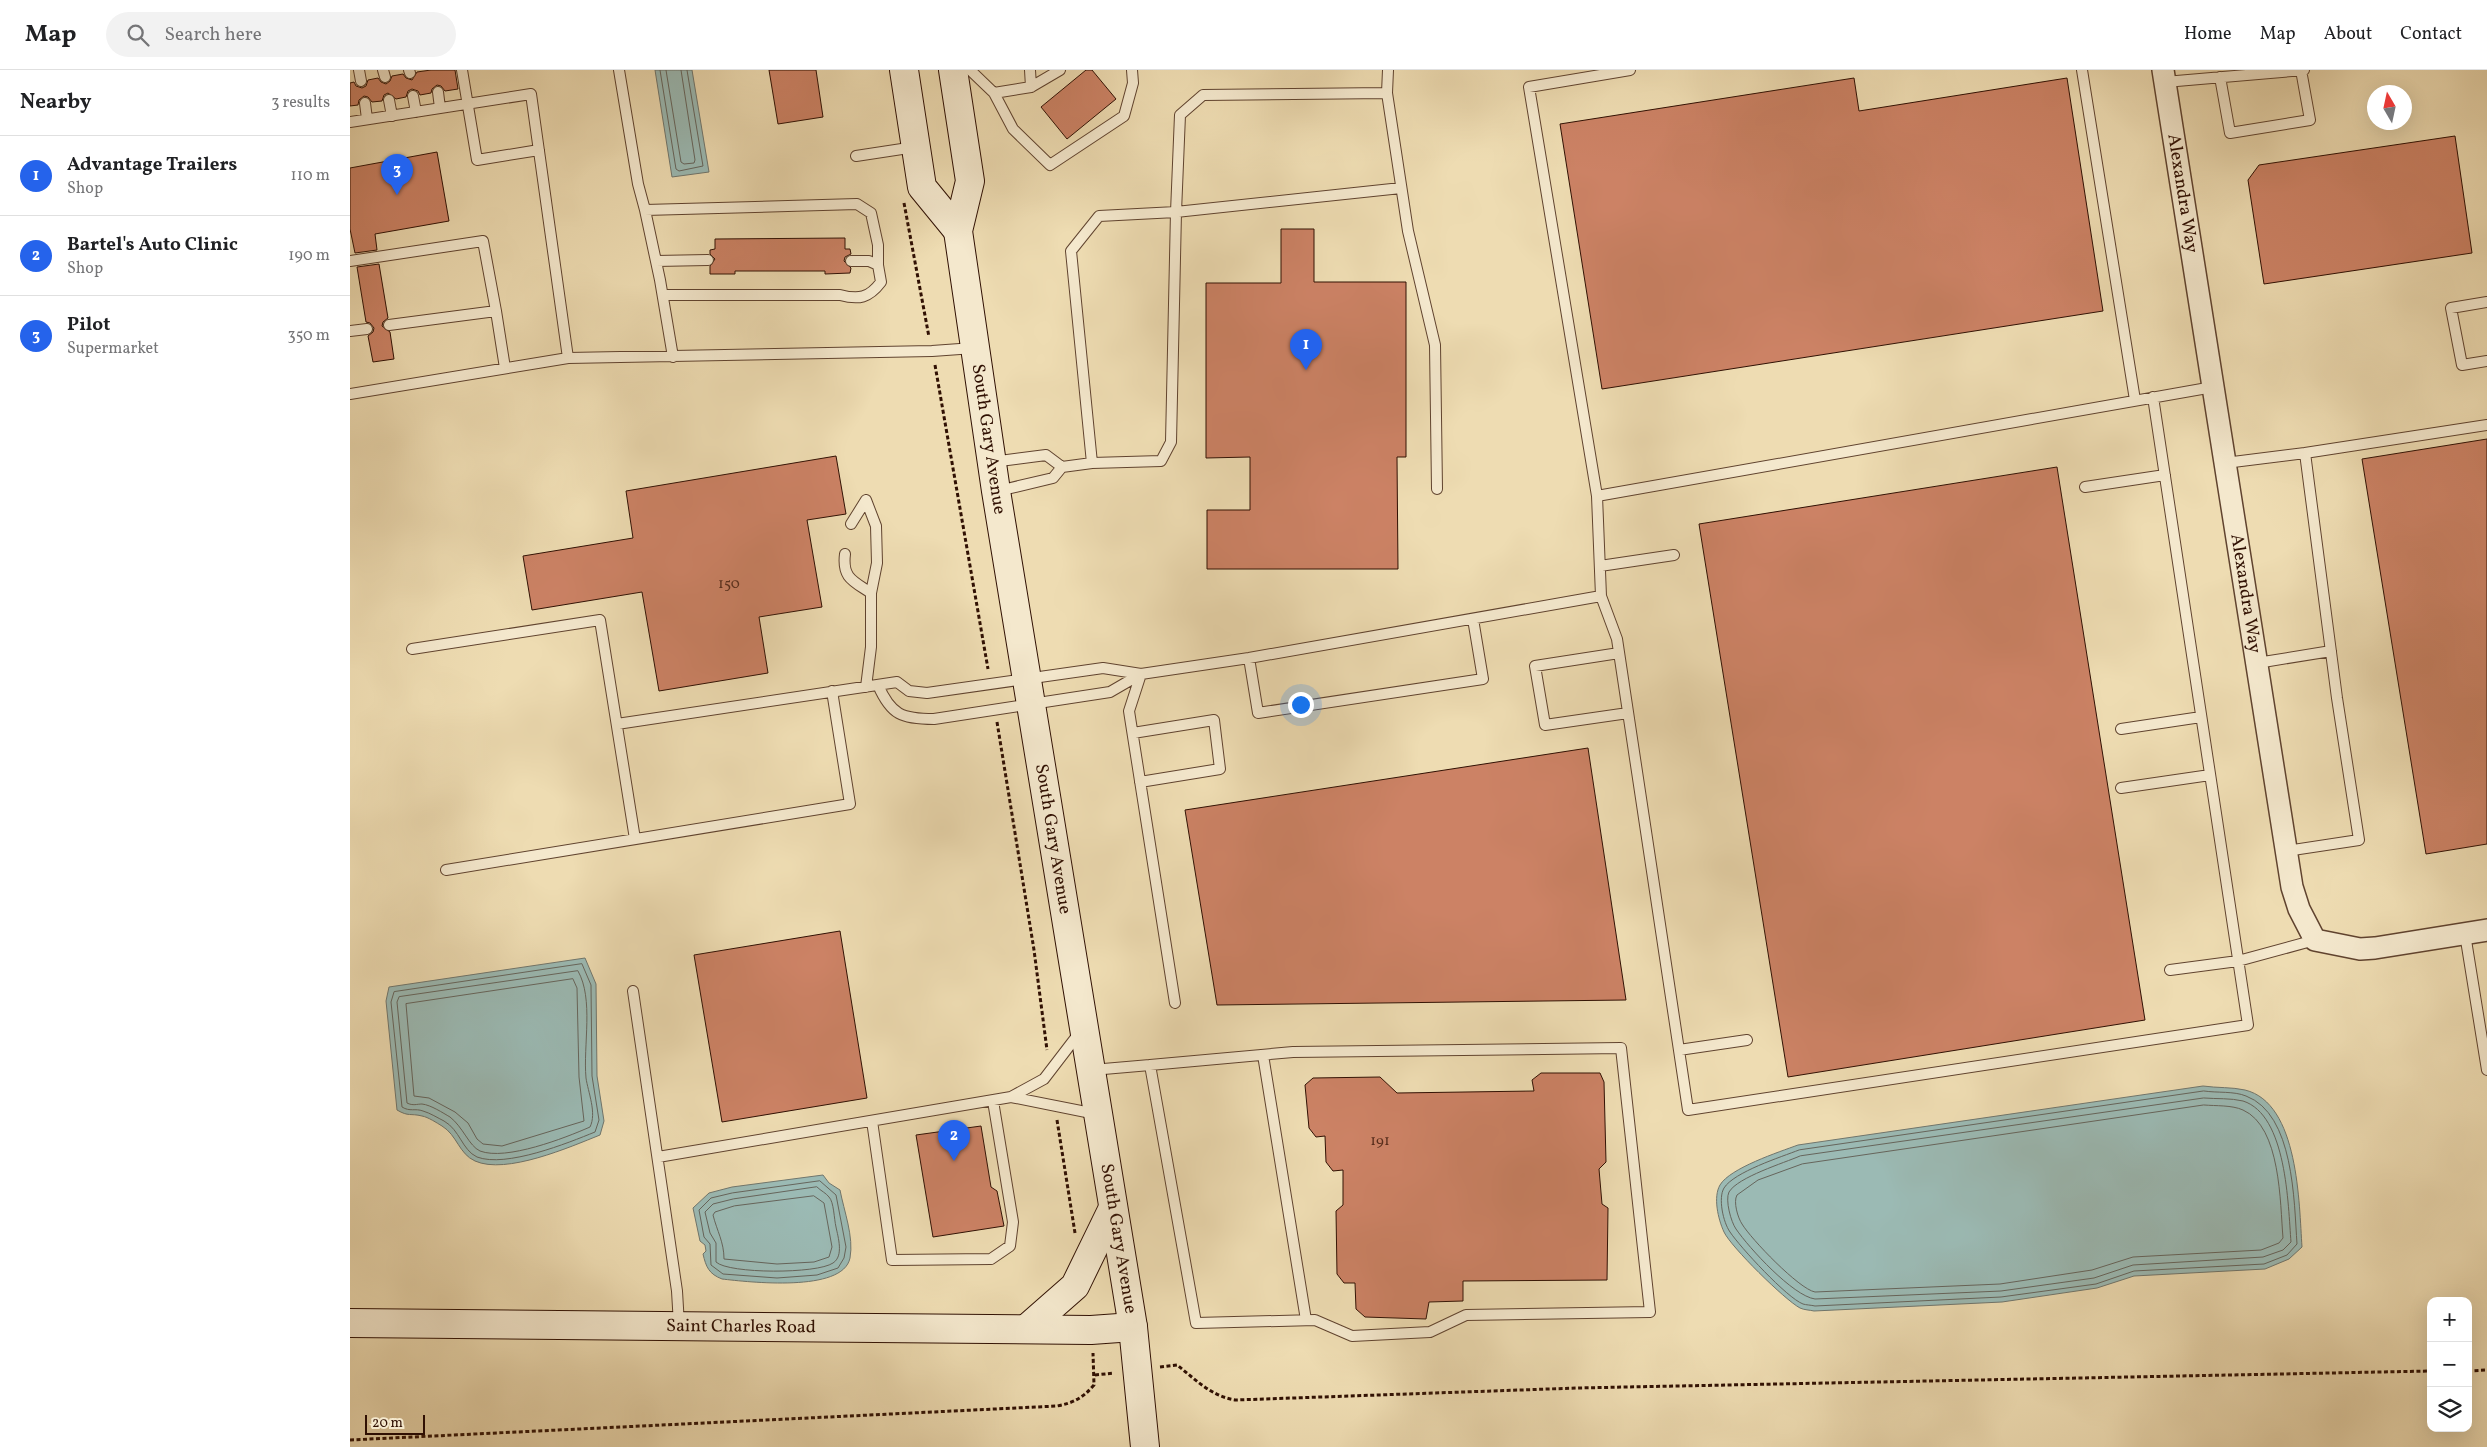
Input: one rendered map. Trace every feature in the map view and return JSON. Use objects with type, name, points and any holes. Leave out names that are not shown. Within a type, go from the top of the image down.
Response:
[{"type":"main road","points":[[904,70],[922,187],[958,231]]},
{"type":"main road","name":"South Gary Avenue","points":[[953,70],[970,181],[958,231],[996,491],[1133,1327],[1145,1447]]},
{"type":"main road","points":[[1026,1329],[1075,1286],[1113,1208]]},
{"type":"main road","name":"Saint Charles Road","points":[[350,1323],[1091,1330],[1133,1327]]},
{"type":"street","name":"Alexandra Way","points":[[2164,76],[2292,887],[2299,908],[2315,940]]},
{"type":"street","points":[[2315,940],[2360,949],[2487,930]]},
{"type":"lane","points":[[359,70],[361,81]]},
{"type":"lane","points":[[462,70],[478,160],[539,150]]},
{"type":"lane","points":[[619,70],[638,184],[663,295],[673,357]]},
{"type":"lane","points":[[970,70],[994,93],[1013,129],[1050,165],[1124,116],[1133,83],[1132,70]]},
{"type":"lane","points":[[1030,70],[1031,87]]},
{"type":"lane","points":[[994,93],[1031,87],[1060,70]]},
{"type":"lane","points":[[1388,70],[1387,93],[1408,232],[1435,345],[1437,489]]},
{"type":"lane","points":[[1630,70],[1530,87],[1597,496],[1601,596],[1617,639],[1688,1110],[2248,1025],[2153,397]]},
{"type":"lane","points":[[2082,70],[2136,400]]},
{"type":"lane","points":[[2164,76],[2220,77],[2303,70],[2310,120],[2230,133],[2220,77]]},
{"type":"lane","points":[[438,92],[440,108]]},
{"type":"lane","points":[[996,491],[1053,478],[1062,467],[1092,463],[1160,461],[1172,442],[1176,212],[1180,115],[1203,95],[1387,93]]},
{"type":"lane","points":[[350,122],[531,94],[568,358]]},
{"type":"lane","points":[[413,96],[416,112]]},
{"type":"lane","points":[[389,100],[392,116]]},
{"type":"lane","points":[[365,104],[368,119]]},
{"type":"lane","points":[[856,156],[916,146]]},
{"type":"lane","points":[[1092,463],[1071,251],[1099,216],[1176,212],[1401,188]]},
{"type":"lane","points":[[645,210],[858,204],[870,213],[878,245],[878,265],[881,282],[870,295],[862,298],[840,295],[663,295]]},
{"type":"lane","points":[[350,261],[483,241],[506,368]]},
{"type":"lane","points":[[656,261],[708,260]]},
{"type":"lane","points":[[851,261],[869,261],[878,265]]},
{"type":"lane","points":[[2487,302],[2451,308],[2462,365],[2487,360]]},
{"type":"lane","points":[[389,325],[496,311]]},
{"type":"lane","points":[[350,331],[367,328]]},
{"type":"lane","points":[[350,394],[568,358],[673,357],[975,348]]},
{"type":"lane","points":[[1597,496],[2213,387]]},
{"type":"lane","points":[[2225,463],[2305,453],[2487,425]]},
{"type":"lane","points":[[2286,851],[2359,840],[2331,651],[2305,453]]},
{"type":"lane","points":[[992,462],[1046,455],[1062,467]]},
{"type":"lane","points":[[2085,487],[2164,475]]},
{"type":"lane","points":[[852,524],[866,500],[876,526],[877,563],[871,593],[871,647],[866,687]]},
{"type":"lane","points":[[845,554],[843,568],[850,580],[871,593]]},
{"type":"lane","points":[[1600,566],[1674,555]]},
{"type":"lane","points":[[617,724],[897,682],[909,690],[927,693],[1103,668],[1141,674],[1249,658],[1601,596]]},
{"type":"lane","points":[[1249,658],[1258,713],[1483,679],[1474,619]]},
{"type":"lane","points":[[412,649],[600,620],[635,839]]},
{"type":"lane","points":[[2257,663],[2331,651]]},
{"type":"lane","points":[[1619,653],[1535,666],[1545,725],[1628,713]]},
{"type":"lane","points":[[878,685],[884,700],[895,712],[910,719],[934,719],[1032,706],[1110,692],[1141,674]]},
{"type":"lane","points":[[1141,674],[1129,711],[1175,1003]]},
{"type":"lane","points":[[446,870],[850,804],[832,691]]},
{"type":"lane","points":[[2121,729],[2201,717]]},
{"type":"lane","points":[[1133,733],[1214,720],[1220,769],[1140,782]]},
{"type":"lane","points":[[2121,788],[2210,775]]},
{"type":"lane","points":[[2465,934],[2487,1070]]},
{"type":"lane","points":[[2170,970],[2238,961],[2315,940]]},
{"type":"lane","points":[[633,991],[678,1291],[679,1326]]},
{"type":"lane","points":[[658,1157],[1011,1098],[1044,1079],[1084,1027]]},
{"type":"lane","points":[[1679,1050],[1747,1040]]},
{"type":"lane","points":[[1091,1070],[1293,1052],[1621,1048],[1650,1312],[1466,1315],[1430,1332],[1352,1336],[1315,1320],[1196,1323],[1150,1065]]},
{"type":"lane","points":[[1263,1055],[1306,1320]]},
{"type":"lane","points":[[1011,1098],[1098,1115]]},
{"type":"lane","points":[[872,1121],[892,1260],[990,1259],[1010,1246],[1013,1222],[993,1101]]},
{"type":"path","points":[[902,193],[922,307]]},
{"type":"path","points":[[938,383],[987,664]]},
{"type":"path","points":[[998,729],[1034,950],[1048,1058]]},
{"type":"path","points":[[1057,1120],[1076,1241]]},
{"type":"path","points":[[350,1440],[1057,1406],[1071,1404],[1085,1395],[1094,1384],[1093,1352]]},
{"type":"path","points":[[1167,1367],[1177,1365],[1213,1393],[1236,1400],[1587,1387],[2427,1371]]},
{"type":"path","points":[[2472,1371],[2487,1370]]},
{"type":"path","points":[[1095,1375],[1108,1373]]},
{"type":"water","points":[[655,70],[692,70],[709,172],[672,177]]},
{"type":"water","points":[[585,958],[596,984],[597,1076],[604,1121],[600,1135],[538,1158],[503,1165],[488,1164],[470,1158],[451,1134],[435,1122],[418,1115],[407,1114],[397,1110],[386,1001],[389,987]]},
{"type":"water","points":[[2203,1086],[2245,1090],[2263,1099],[2276,1114],[2286,1134],[2293,1157],[2297,1182],[2302,1247],[2289,1259],[2265,1269],[2134,1276],[2097,1288],[2002,1302],[1814,1311],[1800,1308],[1771,1284],[1747,1261],[1729,1239],[1720,1221],[1717,1196],[1720,1185],[1725,1179],[1756,1161],[1798,1145]]},
{"type":"water","points":[[823,1175],[829,1183],[840,1190],[848,1224],[851,1250],[850,1258],[844,1269],[831,1276],[813,1281],[793,1283],[722,1279],[711,1272],[704,1259],[705,1245],[700,1241],[693,1208],[709,1193],[732,1187]]},
{"type":"building","points":[[455,70],[458,89],[445,91],[441,86],[437,85],[432,89],[431,93],[420,95],[418,91],[412,89],[408,91],[406,97],[396,99],[388,93],[384,95],[382,101],[372,102],[368,97],[364,96],[359,100],[358,105],[350,106],[350,83],[354,82],[356,86],[362,88],[366,86],[368,80],[378,78],[386,84],[392,76],[403,74],[406,78],[412,80],[417,72]]},
{"type":"building","points":[[769,70],[816,70],[823,117],[778,124]]},
{"type":"building","points":[[1086,70],[1092,70],[1116,99],[1067,139],[1041,107]]},
{"type":"building","points":[[1854,78],[1859,111],[2067,78],[2103,311],[1602,389],[1560,124]]},
{"type":"building","points":[[2455,136],[2472,253],[2264,284],[2248,180],[2259,165]]},
{"type":"building","points":[[437,152],[449,221],[375,234],[377,250],[355,253],[350,229],[350,168]]},
{"type":"building","points":[[1281,229],[1314,229],[1314,282],[1406,282],[1406,457],[1397,457],[1398,569],[1207,569],[1207,510],[1250,510],[1250,457],[1206,458],[1206,283],[1281,283]]},
{"type":"building","points":[[845,238],[845,249],[850,249],[851,254],[845,257],[844,261],[851,268],[850,273],[825,274],[825,271],[735,271],[735,274],[710,274],[710,266],[715,259],[710,254],[710,250],[715,249],[715,239]]},
{"type":"building","points":[[379,264],[388,318],[383,322],[382,326],[390,332],[394,359],[373,362],[368,336],[373,332],[374,328],[370,323],[366,322],[357,267]]},
{"type":"building","points":[[2487,439],[2487,844],[2426,854],[2362,459]]},
{"type":"building","points":[[836,456],[846,514],[807,520],[822,607],[759,617],[768,673],[659,691],[642,592],[532,610],[523,556],[633,538],[626,491]]},
{"type":"building","points":[[2057,467],[2145,1020],[1788,1077],[1699,524]]},
{"type":"building","points":[[1588,748],[1626,1000],[1217,1005],[1185,810]]},
{"type":"building","points":[[840,931],[867,1098],[722,1122],[694,955]]},
{"type":"building","points":[[1541,1073],[1600,1073],[1604,1082],[1606,1162],[1599,1169],[1602,1204],[1608,1208],[1607,1280],[1463,1281],[1463,1301],[1429,1302],[1426,1319],[1365,1317],[1356,1309],[1355,1283],[1344,1283],[1337,1274],[1336,1211],[1343,1205],[1343,1170],[1333,1171],[1326,1162],[1325,1136],[1316,1137],[1309,1128],[1305,1085],[1313,1078],[1380,1077],[1397,1093],[1534,1091],[1532,1080]]},
{"type":"building","points":[[981,1126],[991,1187],[997,1191],[1004,1226],[933,1237],[916,1135]]},
{"type":"place","name":"Pilot","points":[[397,195]]},
{"type":"place","name":"Advantage Trailers","points":[[1306,370]]},
{"type":"place","name":"Bartel's Auto Clinic","points":[[954,1161]]}]
